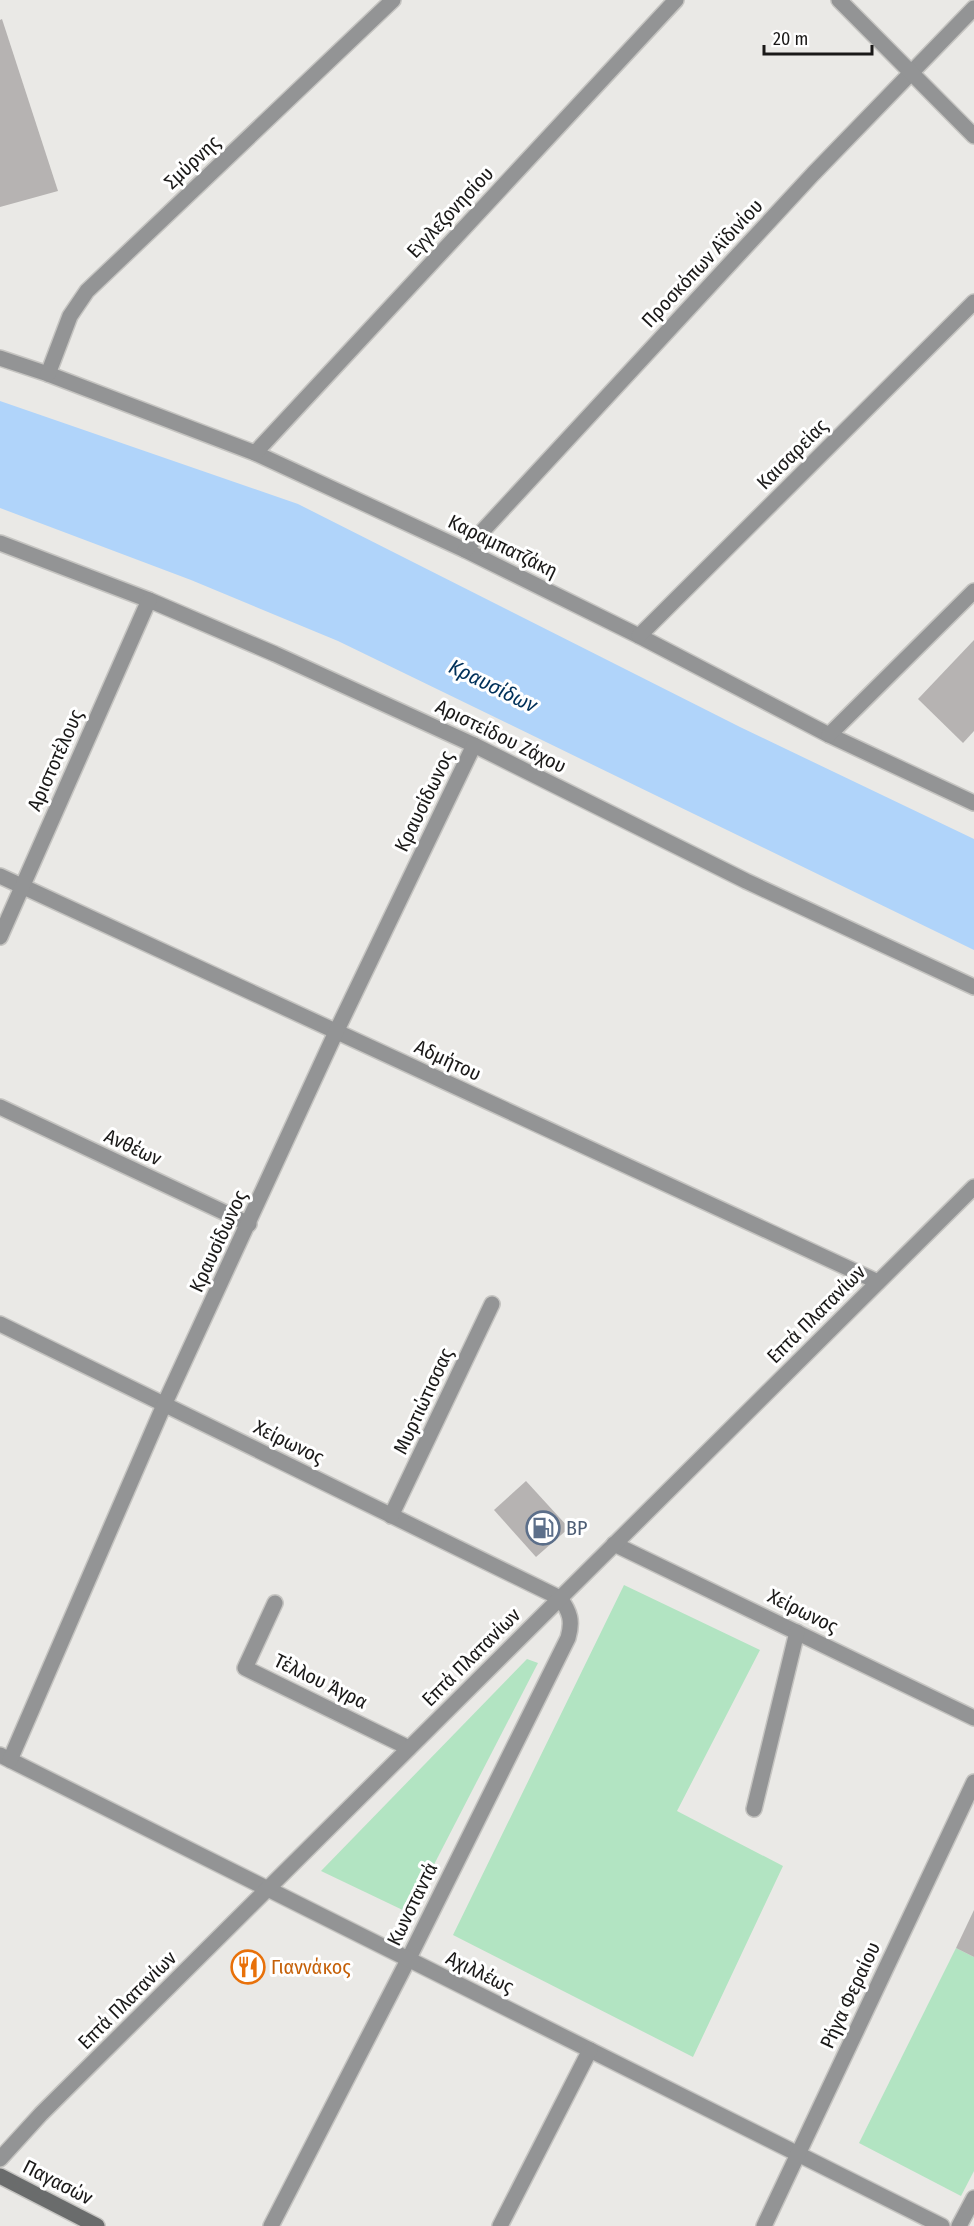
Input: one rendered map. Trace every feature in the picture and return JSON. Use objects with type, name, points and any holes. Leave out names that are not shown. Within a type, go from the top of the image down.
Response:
[{"type":"main road","name":"Παγασών","points":[[0,2176],[97,2226]]},
{"type":"street","name":"Σμύρνης","points":[[48,374],[70,316],[87,291],[393,0]]},
{"type":"street","name":"Εγγλεζονησίου","points":[[255,453],[676,0]]},
{"type":"street","points":[[839,0],[974,136]]},
{"type":"street","name":"Προσκόπων Αϊδινίου","points":[[465,550],[813,174],[974,8]]},
{"type":"street","name":"Καισαρείας","points":[[639,636],[974,302]]},
{"type":"street","name":"Καραμπατζάκη","points":[[0,358],[255,453],[465,550],[639,636],[829,735],[974,803]]},
{"type":"street","name":"Αριστείδου Ζάχου","points":[[0,543],[149,600],[275,654],[474,745],[747,881],[974,987]]},
{"type":"street","points":[[829,735],[974,591]]},
{"type":"street","name":"Αριστοτέλους","points":[[0,937],[149,600]]},
{"type":"street","name":"Κραυσίδωνος","points":[[5,1758],[336,1032],[474,745]]},
{"type":"street","name":"Αδμήτου","points":[[0,876],[878,1282]]},
{"type":"street","name":"Ανθέων","points":[[0,1107],[249,1224]]},
{"type":"street","name":"Επτά Πλατανίων","points":[[0,2159],[41,2114],[974,1187]]},
{"type":"street","name":"Μυρτιώτισσας","points":[[391,1516],[492,1304]]},
{"type":"street","name":"Χείρωνος","points":[[0,1324],[560,1598]]},
{"type":"street","name":"Χείρωνος","points":[[614,1544],[974,1718]]},
{"type":"street","name":"Κωνσταντά","points":[[271,2226],[408,1960],[568,1638],[572,1624],[569,1612],[560,1598]]},
{"type":"street","name":"Τέλλου Άγρα","points":[[275,1604],[245,1668],[410,1748]]},
{"type":"street","points":[[754,1809],[798,1632]]},
{"type":"street","name":"Αχιλλέως","points":[[5,1758],[942,2226]]},
{"type":"street","name":"Ρήγα Φεραίου","points":[[764,2226],[974,1782]]},
{"type":"street","points":[[500,2226],[590,2050]]},
{"type":"street","points":[[959,2226],[974,2198]]},
{"type":"green space","points":[[624,1585],[760,1650],[677,1811],[783,1866],[693,2057],[453,1935]]},
{"type":"green space","points":[[527,1659],[538,1663],[409,1913],[321,1871]]},
{"type":"green space","points":[[956,1948],[974,1957],[974,2171],[961,2196],[859,2143]]},
{"type":"water","name":"Κραυσίδων","points":[[0,401],[298,504],[740,727],[974,839],[974,950],[338,641],[191,580],[0,508]]},
{"type":"building","points":[[2,19],[58,191],[0,207],[0,20]]},
{"type":"building","points":[[974,640],[974,731],[963,743],[918,699]]},
{"type":"building","points":[[526,1481],[569,1528],[536,1557],[494,1510]]},
{"type":"building","points":[[974,1910],[974,1957],[956,1948]]},
{"type":"place","name":"BP","points":[[543,1528]]},
{"type":"place","name":"Γιαννάκος","points":[[248,1967]]}]
